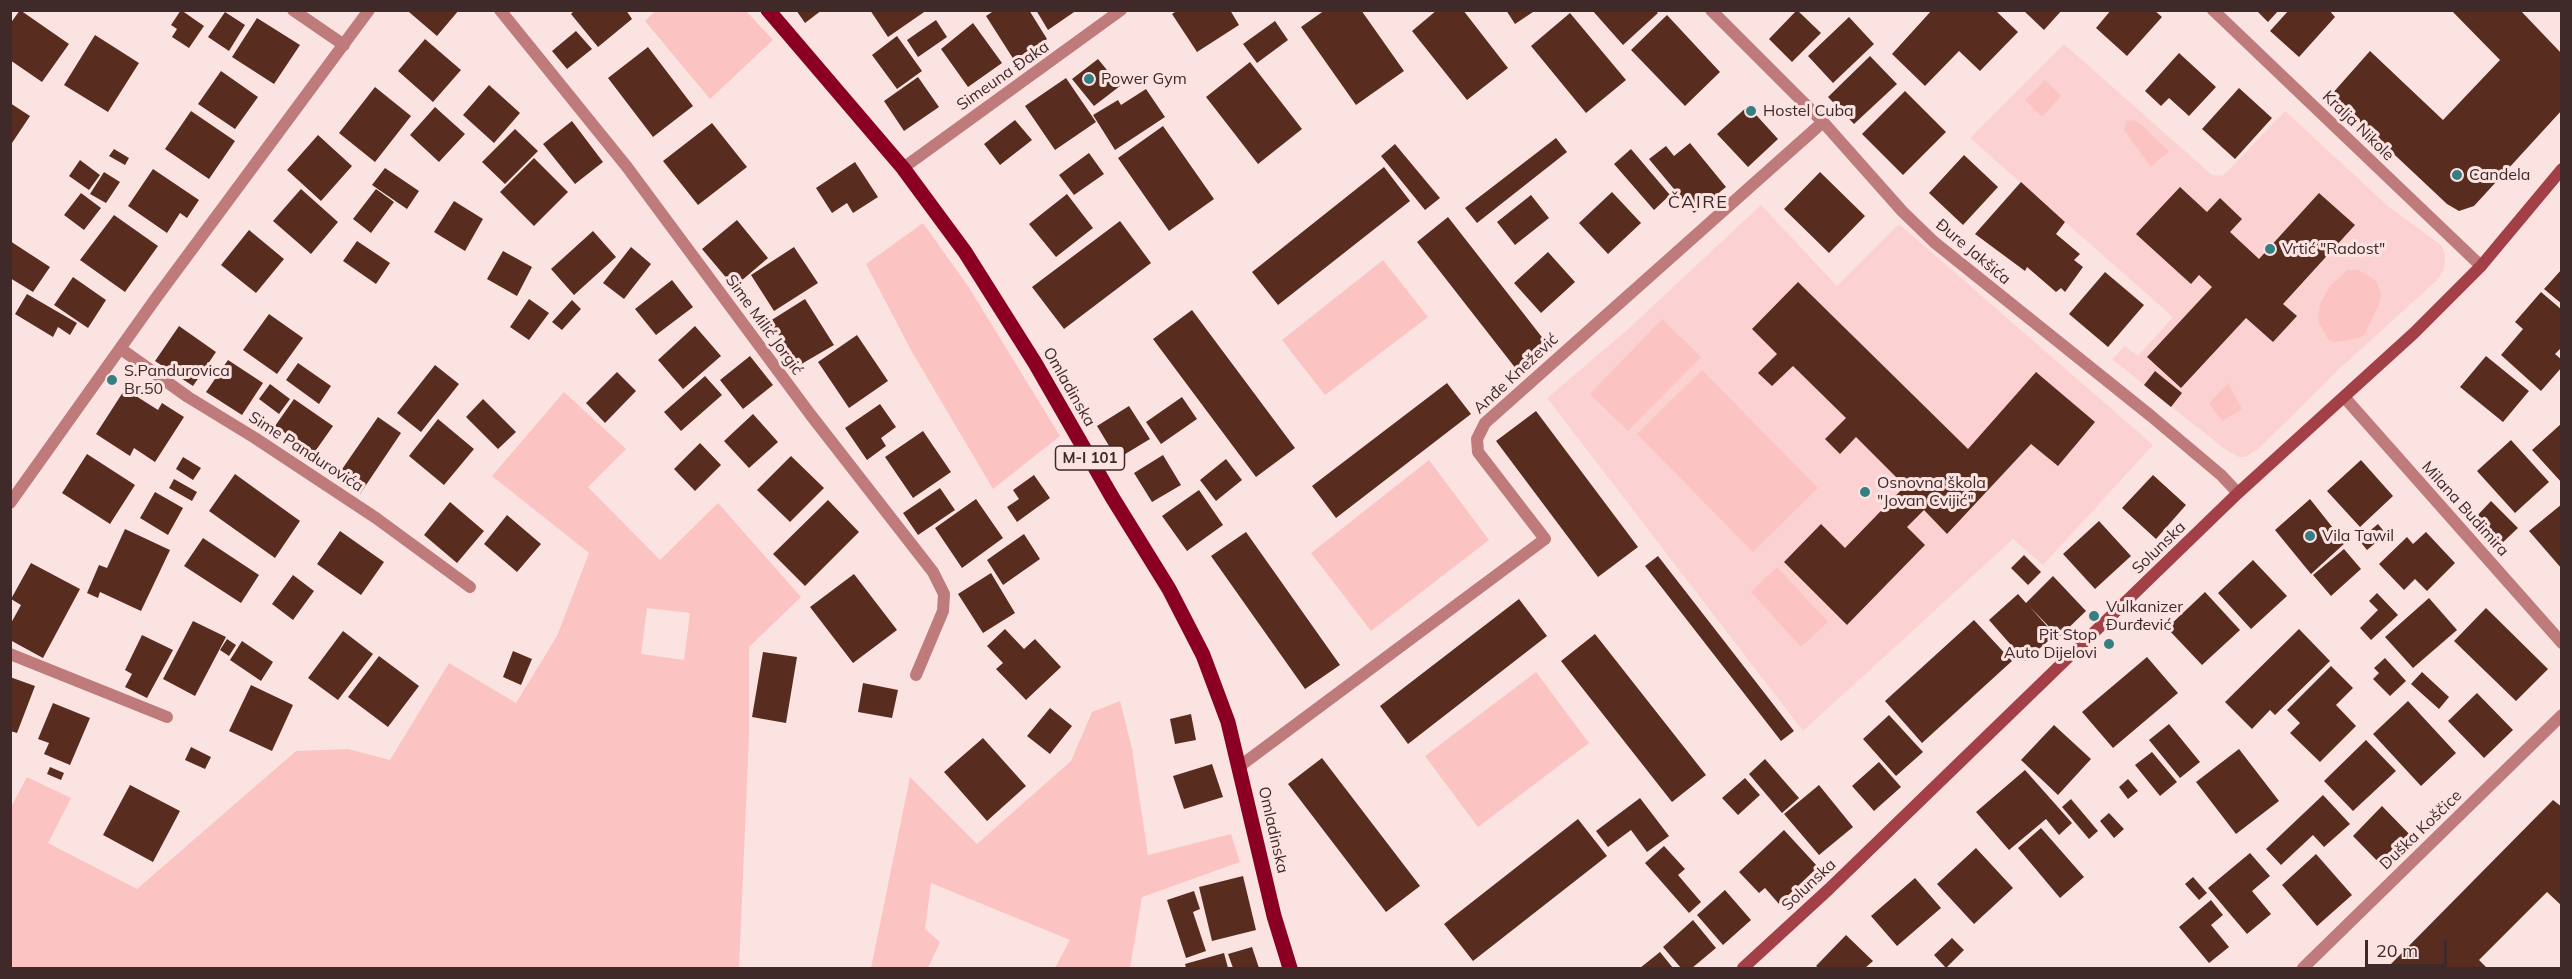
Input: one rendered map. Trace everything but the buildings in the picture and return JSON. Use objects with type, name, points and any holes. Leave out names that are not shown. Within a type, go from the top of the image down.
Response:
[{"type":"main road","name":"Omladinska","points":[[768,10],[903,168],[965,252],[1035,363],[1112,497],[1169,589],[1216,686],[1240,766],[1274,916],[1290,969]]},
{"type":"street","points":[[293,10],[344,45]]},
{"type":"street","points":[[10,503],[156,298],[369,10]]},
{"type":"street","name":"Sime Milić Jorgić","points":[[500,10],[627,167],[810,414],[933,572],[944,594],[943,611],[916,675]]},
{"type":"street","name":"Simeuna Đaka","points":[[903,168],[1121,10]]},
{"type":"street","name":"Đure Jakšića","points":[[1711,10],[1822,122],[1902,211],[1934,242],[2151,416],[2221,475],[2238,493]]},
{"type":"street","name":"Kralja Nikole","points":[[2213,10],[2481,266]]},
{"type":"street","name":"Anđe Knežević","points":[[1240,766],[1545,539],[1478,452],[1477,439],[1485,423],[1822,122]]},
{"type":"street","name":"Solunska","points":[[1743,969],[1829,889],[2238,493],[2414,333],[2481,266],[2562,169]]},
{"type":"street","name":"Sime Pandurovića","points":[[121,349],[188,397],[376,518],[470,587]]},
{"type":"street","name":"Milana Budimira","points":[[2345,398],[2562,643]]},
{"type":"street","points":[[10,654],[167,717]]},
{"type":"street","name":"Duška Koščice","points":[[2303,969],[2562,715]]},
{"type":"shaded area","points":[[655,11],[746,11],[773,40],[710,99],[645,21]]},
{"type":"shaded area","name":"Vrtić \"Radost\"","points":[[2064,44],[2212,175],[2223,176],[2285,111],[2389,207],[2441,245],[2445,253],[2444,269],[2437,280],[2338,370],[2258,449],[2245,457],[2239,457],[2226,450],[2112,359],[2125,346],[2138,356],[2173,317],[1970,138]]},
{"type":"shaded area","points":[[2045,80],[2061,96],[2042,117],[2025,100]]},
{"type":"shaded area","points":[[2127,121],[2137,121],[2169,151],[2151,167],[2124,130]]},
{"type":"shaded area","name":"Osnovna škola \"Jovan Cvijić\"","points":[[1761,205],[1837,286],[1899,224],[2153,445],[2043,565],[2013,539],[1803,731],[1547,398],[1626,331]]},
{"type":"shaded area","points":[[923,223],[968,286],[1060,436],[993,489],[912,352],[866,264]]},
{"type":"shaded area","points":[[1383,260],[1428,317],[1325,395],[1282,340]]},
{"type":"shaded area","points":[[2348,270],[2359,270],[2376,281],[2381,293],[2380,302],[2365,334],[2359,338],[2335,342],[2328,340],[2318,321],[2320,304],[2330,286]]},
{"type":"shaded area","points":[[1662,319],[1701,357],[1628,431],[1590,394]]},
{"type":"shaded area","points":[[1702,370],[1818,488],[1753,552],[1637,434]]},
{"type":"shaded area","points":[[2228,383],[2242,409],[2222,421],[2209,403]]},
{"type":"shaded area","points":[[564,392],[626,449],[588,487],[660,560],[718,503],[801,597],[749,647],[749,735],[739,968],[11,968],[11,807],[27,777],[71,798],[48,843],[137,889],[296,751],[348,749],[390,760],[449,663],[516,703],[557,636],[589,553],[492,476]],"holes":[[[647,608],[690,613],[684,660],[641,654]]]},
{"type":"shaded area","points":[[1429,460],[1489,540],[1371,631],[1311,553]]},
{"type":"shaded area","points":[[1777,567],[1828,622],[1801,647],[1751,592]]},
{"type":"shaded area","points":[[1536,672],[1589,743],[1478,827],[1425,756]]},
{"type":"shaded area","points":[[1120,701],[1132,749],[1148,855],[1231,834],[1240,862],[1142,897],[1130,968],[1055,968],[1070,940],[931,883],[925,929],[940,942],[928,968],[871,968],[910,777],[977,844],[1071,761],[1092,712]]},
{"type":"place","name":"Power Gym","points":[[1089,79]]},
{"type":"place","name":"Hostel Cuba","points":[[1751,111]]},
{"type":"place","name":"Candela","points":[[2457,175]]},
{"type":"place","name":"Vrtić \"Radost\"","points":[[2270,249]]},
{"type":"place","name":"S.Pandurovica Br.50","points":[[112,380]]},
{"type":"place","name":"Osnovna škola \"Jovan Cvijić\"","points":[[1865,492]]},
{"type":"place","name":"Vila Tawil","points":[[2310,536]]},
{"type":"place","name":"Vulkanizer Đurđević","points":[[2094,616]]},
{"type":"place","name":"Pit Stop Auto Dijelovi","points":[[2109,644]]},
{"type":"district","name":"ČAIRE","points":[[1698,203]]}]
